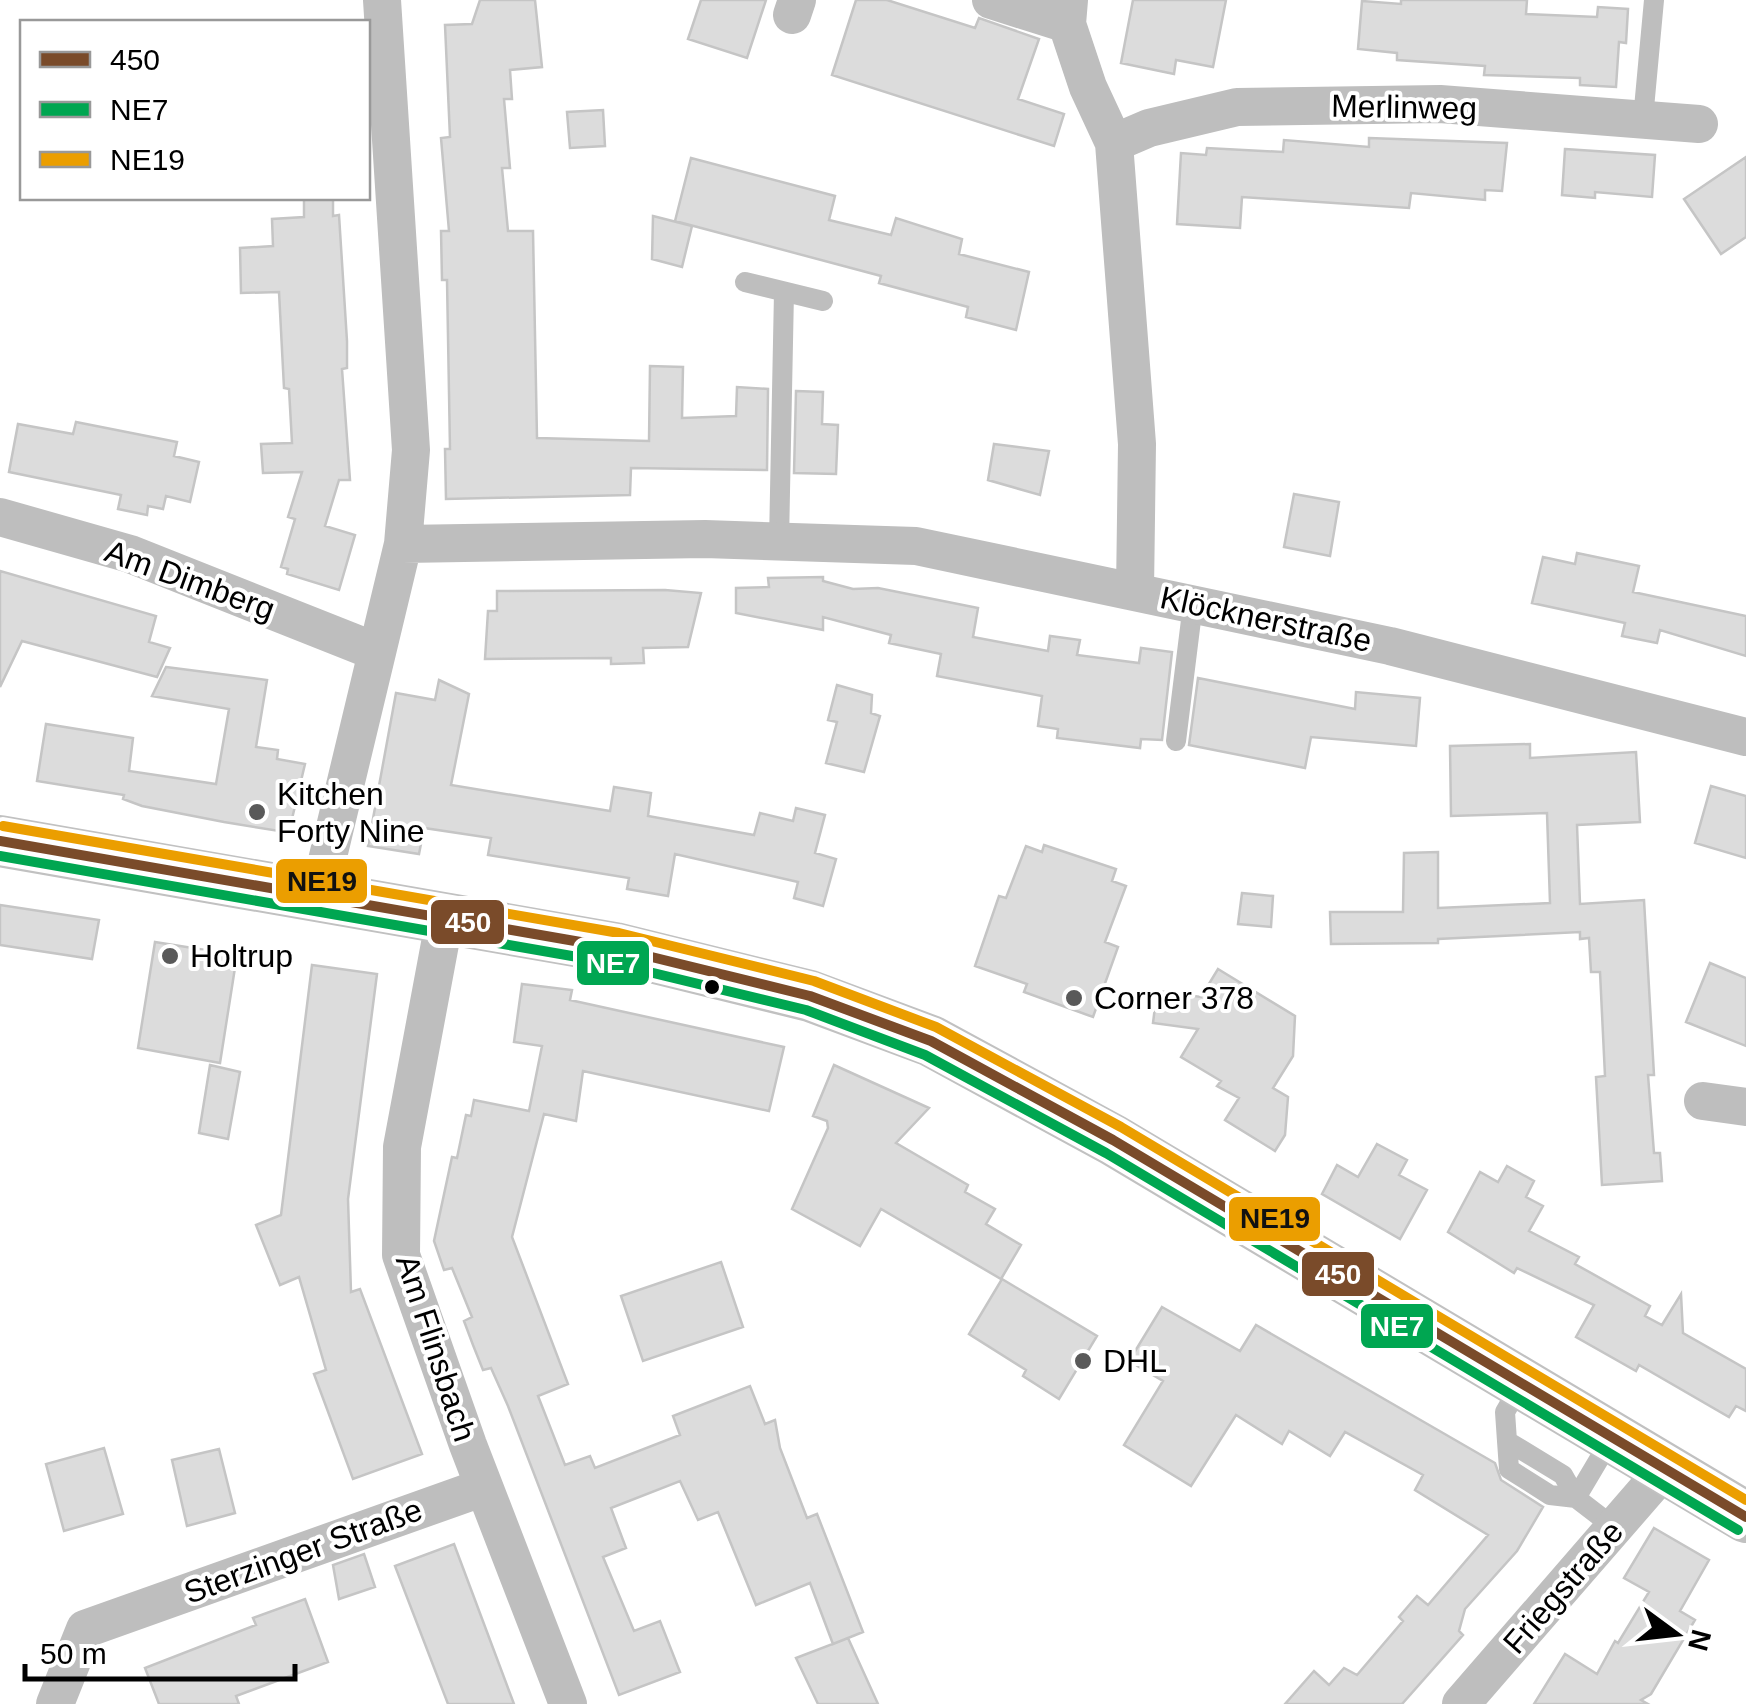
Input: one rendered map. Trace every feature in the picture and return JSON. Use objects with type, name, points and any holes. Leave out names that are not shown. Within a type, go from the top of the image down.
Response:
[{"type":"main road","points":[[0,841],[320,894],[716,970],[817,998],[931,1042],[1113,1140],[1520,1386],[1746,1517]]},
{"type":"street","points":[[320,894],[403,544],[411,450],[382,0]]},
{"type":"street","points":[[992,0],[1068,12],[1088,87],[1114,143],[1137,444],[1135,591]]},
{"type":"street","name":"Merlinweg","points":[[1114,143],[1149,128],[1237,107],[1440,104],[1699,124]]},
{"type":"street","name":"Am Dimberg","points":[[0,517],[130,554],[378,652]]},
{"type":"street","name":"Klöcknerstraße","points":[[403,544],[779,542],[916,546],[1390,646],[1746,737]]},
{"type":"street","name":"Am Flinsbach","points":[[445,917],[402,1147],[401,1255],[484,1487],[568,1704]]},
{"type":"street","points":[[1702,1102],[1746,1106]]},
{"type":"street","name":"Friegstraße","points":[[1461,1704],[1664,1470]]},
{"type":"street","name":"Sterzinger Straße","points":[[55,1704],[85,1629],[484,1487]]},
{"type":"lane","points":[[1643,119],[1654,0]]},
{"type":"lane","points":[[744,282],[823,301]]},
{"type":"lane","points":[[779,542],[784,292]]},
{"type":"lane","points":[[1176,741],[1193,604]]},
{"type":"lane","points":[[1520,1386],[1505,1412],[1507,1441],[1563,1476],[1576,1498],[1615,1528]]},
{"type":"lane","points":[[1576,1498],[1612,1439]]},
{"type":"building","points":[[480,0],[535,0],[542,67],[510,70],[512,99],[504,99],[510,168],[502,168],[508,231],[533,231],[537,438],[649,441],[650,366],[683,367],[682,418],[736,416],[737,387],[768,389],[767,470],[631,468],[630,495],[446,499],[445,449],[450,449],[447,280],[442,280],[441,231],[449,231],[441,138],[450,137],[445,25],[472,24]]},
{"type":"building","points":[[701,0],[766,0],[747,58],[688,39]]},
{"type":"building","points":[[856,0],[887,0],[975,28],[979,18],[1039,39],[1018,99],[1064,114],[1054,146],[832,75]]},
{"type":"building","points":[[1133,0],[1226,0],[1213,67],[1176,60],[1174,74],[1121,63]]},
{"type":"building","points":[[1401,0],[1527,0],[1526,14],[1597,17],[1598,7],[1628,9],[1626,43],[1619,42],[1616,87],[1580,85],[1580,78],[1484,75],[1485,66],[1397,60],[1397,53],[1358,49],[1362,1],[1401,4]]},
{"type":"building","points":[[603,110],[605,146],[570,148],[567,112]]},
{"type":"building","points":[[1369,138],[1507,143],[1502,191],[1485,190],[1485,200],[1411,193],[1409,208],[1242,197],[1240,228],[1177,224],[1181,153],[1206,155],[1207,148],[1283,152],[1284,140],[1369,147]]},
{"type":"building","points":[[1565,149],[1655,155],[1652,197],[1595,192],[1595,198],[1562,195]]},
{"type":"building","points":[[1746,157],[1746,237],[1721,254],[1684,199]]},
{"type":"building","points":[[691,158],[835,196],[829,220],[891,235],[896,218],[962,239],[959,254],[1029,272],[1016,330],[966,317],[968,307],[879,283],[881,276],[675,221]]},
{"type":"building","points":[[304,200],[333,200],[333,216],[339,215],[347,341],[347,368],[342,369],[350,480],[339,480],[325,526],[355,535],[339,590],[287,574],[288,569],[281,567],[295,519],[288,517],[302,472],[263,473],[261,444],[292,443],[289,389],[284,388],[279,292],[241,293],[240,248],[273,246],[272,219],[304,217]]},
{"type":"building","points":[[653,216],[692,226],[682,267],[652,259]]},
{"type":"building","points":[[796,391],[823,392],[822,424],[838,425],[836,474],[794,473]]},
{"type":"building","points":[[76,422],[177,442],[174,456],[199,462],[190,502],[166,496],[163,509],[148,506],[147,515],[118,509],[121,495],[9,472],[18,424],[73,434]]},
{"type":"building","points":[[994,444],[1049,451],[1040,495],[988,480]]},
{"type":"building","points":[[1294,494],[1339,502],[1330,556],[1284,547]]},
{"type":"building","points":[[1577,553],[1639,566],[1633,592],[1746,616],[1746,656],[1660,630],[1657,643],[1622,636],[1625,623],[1532,603],[1543,557],[1575,564]]},
{"type":"building","points":[[0,571],[156,616],[149,642],[170,648],[157,677],[22,641],[0,687]]},
{"type":"building","points":[[823,577],[823,581],[853,589],[878,588],[978,608],[973,637],[1048,651],[1050,636],[1080,640],[1077,655],[1139,663],[1141,648],[1172,652],[1162,740],[1141,739],[1140,748],[1057,738],[1058,729],[1038,726],[1042,696],[937,676],[941,654],[889,643],[891,635],[823,617],[823,630],[736,613],[736,588],[769,587],[768,578]]},
{"type":"building","points":[[497,591],[701,593],[688,647],[643,648],[644,663],[611,664],[611,658],[485,659],[488,611],[497,611]]},
{"type":"building","points":[[166,667],[267,680],[256,747],[278,750],[277,759],[305,764],[291,823],[279,831],[224,822],[142,806],[123,799],[124,795],[37,781],[46,724],[133,738],[129,771],[216,784],[229,709],[152,696]]},
{"type":"building","points":[[1198,678],[1355,709],[1356,692],[1420,698],[1416,746],[1311,737],[1305,768],[1189,745]]},
{"type":"building","points":[[439,680],[469,694],[451,785],[610,811],[614,787],[651,793],[648,816],[754,835],[760,813],[793,821],[796,808],[825,815],[815,853],[836,859],[823,906],[794,898],[798,882],[675,854],[668,896],[627,889],[629,878],[488,855],[491,838],[424,828],[419,854],[368,846],[396,693],[435,700]]},
{"type":"building","points":[[837,685],[872,695],[871,713],[880,716],[864,772],[826,763],[837,722],[828,720]]},
{"type":"building","points":[[1530,744],[1530,758],[1636,752],[1640,822],[1577,825],[1580,904],[1644,900],[1654,1075],[1648,1075],[1654,1153],[1660,1153],[1662,1181],[1602,1185],[1596,1077],[1605,1076],[1600,972],[1591,972],[1589,938],[1580,939],[1580,932],[1438,939],[1438,943],[1331,944],[1330,912],[1403,912],[1404,853],[1438,852],[1438,908],[1550,903],[1547,813],[1451,816],[1450,746]]},
{"type":"building","points":[[1711,786],[1746,796],[1746,858],[1695,843]]},
{"type":"building","points":[[1044,845],[1116,869],[1112,881],[1126,886],[1105,942],[1118,947],[1093,1017],[1024,992],[1027,984],[975,966],[999,896],[1006,898],[1026,846],[1042,852]]},
{"type":"building","points":[[1242,893],[1273,896],[1271,927],[1238,924]]},
{"type":"building","points":[[0,905],[99,920],[92,959],[0,945]]},
{"type":"building","points":[[155,942],[237,955],[220,1063],[138,1048]]},
{"type":"building","points":[[1710,963],[1746,978],[1746,1046],[1686,1022]]},
{"type":"building","points":[[312,965],[377,974],[348,1199],[351,1292],[360,1289],[422,1454],[353,1479],[314,1374],[326,1370],[299,1277],[280,1285],[256,1225],[281,1215]]},
{"type":"building","points":[[1218,969],[1295,1016],[1293,1056],[1273,1088],[1288,1097],[1285,1135],[1275,1151],[1225,1120],[1239,1098],[1217,1086],[1221,1081],[1181,1057],[1198,1029],[1153,1023],[1157,991],[1201,997]]},
{"type":"building","points":[[522,984],[572,990],[570,1000],[784,1047],[769,1111],[583,1071],[576,1121],[544,1114],[512,1237],[568,1384],[538,1396],[565,1465],[590,1456],[595,1468],[680,1435],[673,1416],[750,1386],[765,1424],[775,1420],[780,1448],[807,1518],[817,1514],[863,1632],[833,1644],[810,1583],[756,1605],[718,1512],[698,1520],[680,1481],[611,1508],[626,1548],[603,1557],[634,1631],[660,1621],[680,1672],[619,1695],[508,1406],[491,1368],[483,1370],[473,1345],[464,1321],[472,1317],[452,1268],[444,1270],[434,1241],[452,1157],[457,1158],[466,1115],[471,1116],[474,1100],[529,1111],[542,1046],[514,1042]]},
{"type":"building","points":[[210,1065],[240,1072],[228,1139],[199,1133]]},
{"type":"building","points":[[834,1065],[929,1108],[896,1143],[968,1185],[965,1192],[995,1209],[986,1224],[1021,1245],[1001,1279],[881,1209],[860,1246],[792,1209],[828,1128],[827,1121],[813,1116]]},
{"type":"building","points":[[1377,1144],[1407,1160],[1399,1175],[1427,1190],[1400,1239],[1322,1194],[1337,1165],[1358,1177]]},
{"type":"building","points":[[1507,1166],[1534,1181],[1526,1197],[1543,1206],[1529,1231],[1579,1257],[1575,1264],[1650,1306],[1645,1316],[1662,1325],[1681,1294],[1683,1333],[1746,1369],[1746,1411],[1736,1406],[1729,1417],[1639,1365],[1636,1371],[1576,1337],[1594,1305],[1517,1268],[1514,1273],[1448,1232],[1480,1172],[1498,1182]]},
{"type":"building","points":[[721,1262],[743,1327],[643,1361],[621,1296]]},
{"type":"building","points":[[1002,1279],[1097,1336],[1059,1399],[1023,1376],[1026,1370],[969,1334]]},
{"type":"building","points":[[1162,1307],[1240,1351],[1256,1325],[1495,1463],[1501,1480],[1543,1507],[1517,1551],[1465,1609],[1459,1631],[1463,1635],[1402,1704],[1285,1704],[1314,1671],[1329,1685],[1344,1668],[1357,1675],[1403,1621],[1399,1617],[1417,1596],[1428,1605],[1488,1535],[1415,1490],[1423,1475],[1345,1432],[1330,1456],[1289,1431],[1282,1444],[1236,1415],[1191,1486],[1124,1445],[1163,1381],[1129,1361]]},
{"type":"building","points":[[104,1448],[123,1514],[64,1531],[46,1464]]},
{"type":"building","points":[[219,1449],[235,1513],[187,1526],[172,1460]]},
{"type":"building","points":[[1654,1528],[1709,1560],[1680,1611],[1695,1620],[1651,1694],[1641,1700],[1648,1704],[1534,1704],[1565,1654],[1597,1674],[1649,1592],[1624,1578]]},
{"type":"building","points":[[454,1544],[514,1704],[448,1704],[395,1566]]},
{"type":"building","points":[[364,1554],[375,1587],[339,1599],[333,1565]]},
{"type":"building","points":[[305,1599],[328,1662],[236,1696],[239,1704],[159,1704],[145,1668],[256,1625],[253,1618]]},
{"type":"building","points":[[848,1638],[878,1704],[818,1704],[796,1658]]},
{"type":"transit line","name":"NE19","points":[[3,826],[619,933],[814,981],[936,1027],[1121,1127],[1746,1500]]},
{"type":"transit line","name":"450","points":[[0,841],[615,948],[810,996],[931,1041],[1113,1140],[1746,1517]]},
{"type":"transit line","name":"NE7","points":[[0,856],[612,963],[806,1010],[925,1055],[1106,1153],[1738,1530]]},
{"type":"place","name":"Kitchen Forty Nine","points":[[257,812]]},
{"type":"place","name":"Holtrup","points":[[170,956]]},
{"type":"place","name":"Corner 378","points":[[1074,998]]},
{"type":"place","name":"DHL","points":[[1083,1361]]}]
